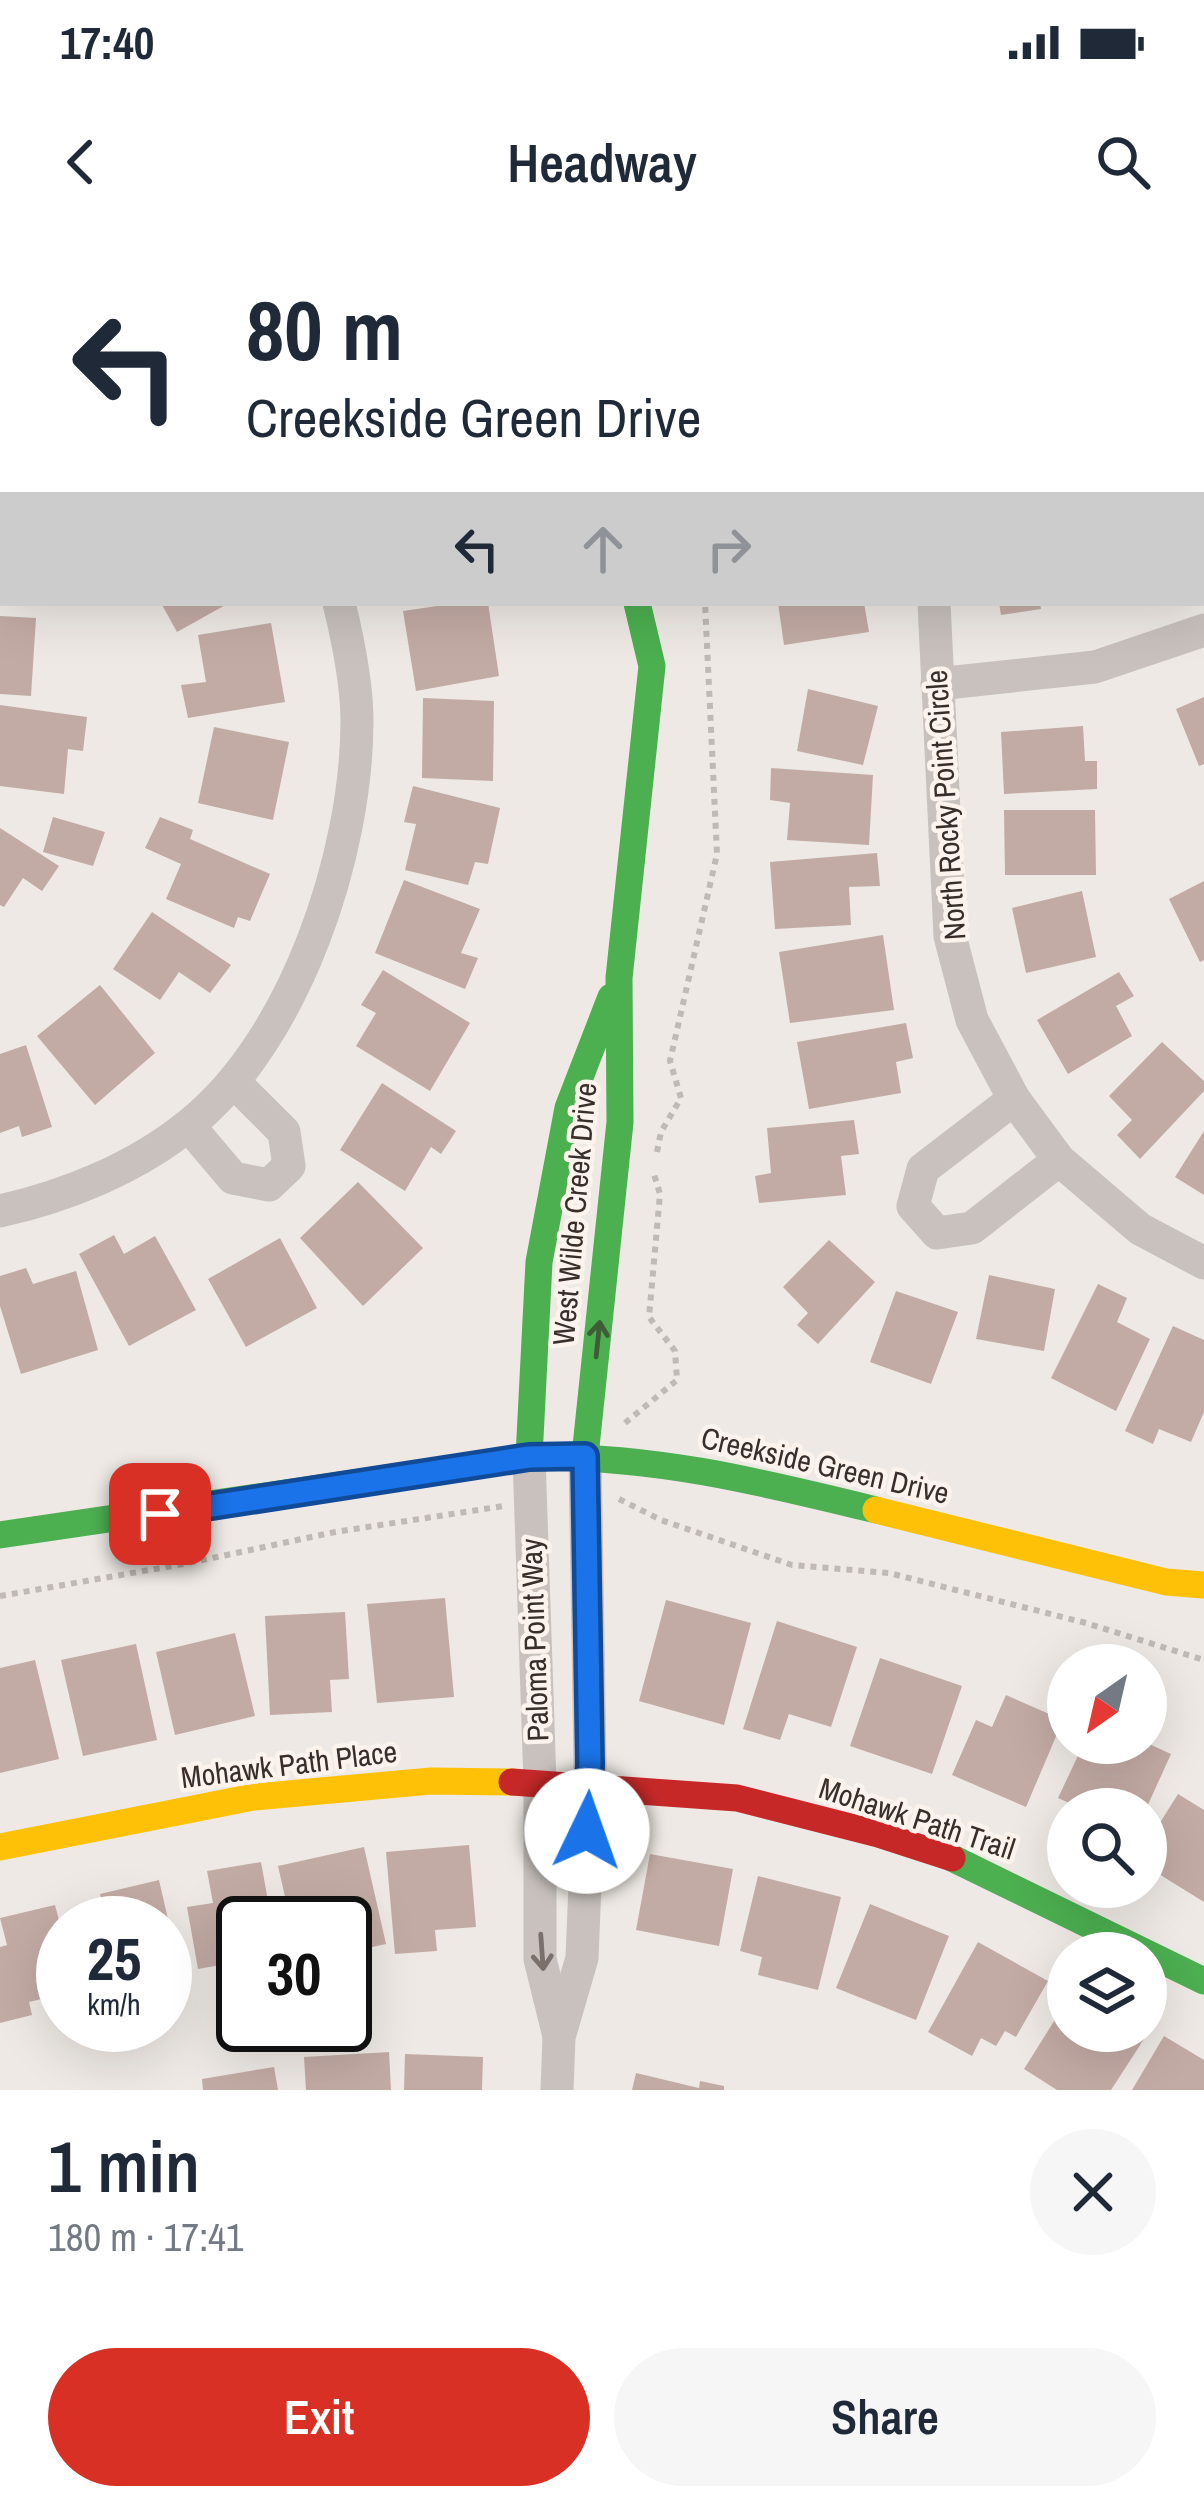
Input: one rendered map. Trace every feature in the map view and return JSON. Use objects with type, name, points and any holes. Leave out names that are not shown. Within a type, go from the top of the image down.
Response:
[{"type":"street","points":[[0,1211],[37,1203],[105,1177],[189,1126],[234,1082],[277,1013],[320,932],[350,804],[357,719],[340,606]]},
{"type":"street","name":"West Wilde Creek Drive","points":[[585,1456],[620,1121],[619,978],[652,666],[638,606]]},
{"type":"street","name":"North Rocky Point Circle","points":[[934,606],[950,936],[972,1020],[1014,1099],[1059,1160],[1140,1229],[1204,1263]]},
{"type":"street","points":[[937,684],[1095,668],[1204,630]]},
{"type":"street","name":"West Wilde Creek Drive","points":[[529,1457],[539,1262],[559,1152],[568,1108],[619,978]]},
{"type":"street","points":[[189,1126],[233,1178],[269,1185],[289,1166],[284,1132],[234,1082]]},
{"type":"street","points":[[1014,1099],[923,1169],[913,1206],[937,1233],[972,1228],[1059,1160]]},
{"type":"street","name":"Creekside Green Drive","points":[[0,1535],[529,1457],[585,1456],[716,1471],[1166,1582],[1204,1585]]},
{"type":"street","name":"Paloma Point Way","points":[[557,2090],[559,2037],[582,1958],[589,1789],[585,1456]]},
{"type":"street","name":"Paloma Point Way","points":[[529,1457],[540,1783],[540,1959],[559,2037]]},
{"type":"street","name":"Mohawk Path Place","points":[[0,1847],[254,1797],[430,1781],[589,1789]]},
{"type":"street","name":"Mohawk Path Trail","points":[[589,1789],[737,1798],[878,1834],[1003,1880],[1204,1982]]},
{"type":"path","points":[[618,1498],[625,1422],[676,1381],[675,1351],[649,1317],[660,1194],[653,1171],[661,1132],[681,1098],[670,1061],[717,854],[705,606]]},
{"type":"building","points":[[163,606],[224,606],[177,632]]},
{"type":"building","points":[[488,606],[499,676],[416,691],[403,611]]},
{"type":"building","points":[[778,606],[865,606],[869,632],[784,645]]},
{"type":"building","points":[[1000,606],[1040,606],[1041,609],[1001,615]]},
{"type":"building","points":[[0,616],[36,618],[31,696],[0,694]]},
{"type":"building","points":[[271,623],[285,702],[188,718],[181,685],[206,682],[198,635]]},
{"type":"building","points":[[808,689],[878,706],[863,765],[797,751]]},
{"type":"building","points":[[1204,697],[1204,764],[1199,766],[1176,709]]},
{"type":"building","points":[[423,698],[494,701],[493,781],[422,778]]},
{"type":"building","points":[[0,705],[87,717],[83,751],[68,749],[64,794],[0,786]]},
{"type":"building","points":[[1083,726],[1085,761],[1097,761],[1097,789],[1004,794],[1001,732]]},
{"type":"building","points":[[214,727],[289,742],[273,820],[198,803]]},
{"type":"building","points":[[771,768],[873,775],[869,845],[787,840],[790,803],[770,800]]},
{"type":"building","points":[[413,786],[500,808],[488,864],[475,862],[468,885],[405,870],[416,824],[404,822]]},
{"type":"building","points":[[1004,810],[1095,810],[1096,875],[1005,875]]},
{"type":"building","points":[[53,817],[105,832],[93,866],[43,852]]},
{"type":"building","points":[[160,817],[193,830],[190,839],[270,874],[250,921],[238,917],[234,928],[166,899],[181,864],[145,848]]},
{"type":"building","points":[[0,828],[59,866],[42,891],[23,878],[4,907],[0,905]]},
{"type":"building","points":[[877,853],[880,886],[849,887],[851,925],[775,929],[770,862]]},
{"type":"building","points":[[404,880],[480,909],[461,953],[478,958],[465,989],[375,953]]},
{"type":"building","points":[[1204,881],[1204,960],[1200,962],[1169,899]]},
{"type":"building","points":[[1082,891],[1096,957],[1026,973],[1012,908]]},
{"type":"building","points":[[152,912],[231,965],[210,993],[179,972],[160,1000],[113,969]]},
{"type":"building","points":[[883,935],[894,1010],[790,1023],[779,952]]},
{"type":"building","points":[[383,970],[470,1023],[430,1091],[356,1046],[376,1013],[361,1005]]},
{"type":"building","points":[[1119,972],[1134,996],[1116,1006],[1132,1036],[1068,1074],[1037,1020]]},
{"type":"building","points":[[100,985],[155,1053],[95,1105],[37,1036]]},
{"type":"building","points":[[906,1023],[913,1058],[896,1062],[901,1093],[809,1109],[797,1042]]},
{"type":"building","points":[[1162,1042],[1204,1081],[1204,1091],[1140,1159],[1117,1135],[1132,1120],[1109,1096]]},
{"type":"building","points":[[26,1045],[52,1127],[22,1137],[19,1126],[0,1133],[0,1054]]},
{"type":"building","points":[[382,1083],[456,1131],[441,1154],[431,1147],[405,1191],[340,1150]]},
{"type":"building","points":[[854,1120],[859,1154],[841,1156],[846,1195],[759,1203],[755,1176],[771,1173],[767,1128]]},
{"type":"building","points":[[1204,1131],[1204,1195],[1175,1177]]},
{"type":"building","points":[[358,1182],[423,1248],[363,1306],[300,1238]]},
{"type":"building","points":[[114,1235],[124,1254],[155,1236],[196,1310],[129,1346],[79,1254]]},
{"type":"building","points":[[280,1238],[317,1308],[246,1347],[208,1279]]},
{"type":"building","points":[[829,1240],[875,1282],[818,1344],[797,1325],[808,1313],[783,1287]]},
{"type":"building","points":[[26,1268],[33,1284],[76,1271],[98,1350],[21,1374],[0,1306],[0,1276]]},
{"type":"building","points":[[989,1275],[1055,1289],[1044,1351],[976,1339]]},
{"type":"building","points":[[1098,1284],[1127,1298],[1117,1322],[1150,1339],[1116,1411],[1051,1378]]},
{"type":"building","points":[[896,1291],[958,1312],[931,1384],[870,1362]]},
{"type":"building","points":[[1173,1326],[1204,1340],[1204,1412],[1191,1442],[1159,1429],[1153,1444],[1125,1431]]},
{"type":"building","points":[[445,1598],[454,1697],[377,1703],[367,1604]]},
{"type":"building","points":[[666,1600],[751,1623],[724,1725],[639,1701]]},
{"type":"building","points":[[345,1612],[349,1679],[330,1680],[332,1712],[270,1715],[265,1616]]},
{"type":"building","points":[[777,1621],[857,1647],[831,1727],[789,1714],[780,1740],[743,1729]]},
{"type":"building","points":[[235,1633],[255,1716],[175,1735],[156,1652]]},
{"type":"building","points":[[136,1644],[157,1740],[83,1756],[61,1660]]},
{"type":"building","points":[[880,1658],[962,1686],[932,1774],[850,1746]]},
{"type":"building","points":[[35,1660],[59,1759],[0,1773],[0,1668]]},
{"type":"building","points":[[1006,1695],[1047,1713],[1047,1758],[1026,1807],[952,1775],[976,1720],[992,1727]]},
{"type":"building","points":[[1074,1764],[1166,1764],[1156,1788],[1063,1788]]},
{"type":"building","points":[[1178,1794],[1204,1810],[1204,1902],[1167,1879],[1167,1812]]},
{"type":"building","points":[[469,1845],[476,1927],[435,1930],[437,1951],[395,1954],[386,1852]]},
{"type":"building","points":[[364,1847],[386,1944],[372,1947],[372,1896],[285,1896],[278,1866]]},
{"type":"building","points":[[650,1854],[733,1869],[719,1946],[636,1930]]},
{"type":"building","points":[[261,1862],[267,1896],[216,1896],[216,1966],[198,1969],[192,1906],[213,1903],[207,1871]]},
{"type":"building","points":[[758,1876],[841,1897],[818,1990],[758,1975],[762,1957],[740,1951]]},
{"type":"building","points":[[159,1880],[163,1896],[100,1896]]},
{"type":"building","points":[[870,1904],[949,1936],[916,2020],[836,1988]]},
{"type":"building","points":[[36,1909],[32,2015],[0,2023],[0,1947],[7,1945],[0,1918]]},
{"type":"building","points":[[978,1942],[1047,1980],[1016,2037],[1005,2031],[996,2046],[981,2038],[972,2056],[928,2032]]},
{"type":"building","points":[[1047,2032],[1047,2052],[1136,2052],[1111,2090],[1057,2090],[1024,2069]]},
{"type":"building","points":[[1167,2038],[1204,2060],[1204,2090],[1132,2090],[1155,2052],[1167,2052]]},
{"type":"building","points":[[389,2052],[391,2090],[306,2090],[304,2057]]},
{"type":"building","points":[[405,2054],[483,2057],[482,2090],[404,2090]]},
{"type":"building","points":[[274,2067],[278,2090],[203,2090],[202,2079]]},
{"type":"building","points":[[636,2073],[699,2088],[700,2081],[724,2086],[724,2090],[632,2090]]},
{"type":"traffic: fast","points":[[585,1456],[620,1122],[619,978],[652,666],[638,606]]},
{"type":"traffic: fast","points":[[529,1457],[539,1262],[568,1108],[611,997]]},
{"type":"traffic: fast","points":[[0,1535],[529,1457],[662,1465],[876,1510]]},
{"type":"traffic: fast","points":[[952,1858],[1204,1981]]},
{"type":"traffic: slow","points":[[876,1510],[1166,1582],[1204,1585]]},
{"type":"traffic: slow","points":[[0,1847],[254,1797],[431,1781],[512,1782]]},
{"type":"traffic: jam","points":[[512,1782],[737,1798],[952,1858]]},
{"type":"route","points":[[160,1514],[529,1457],[585,1456],[587,1831]]}]
